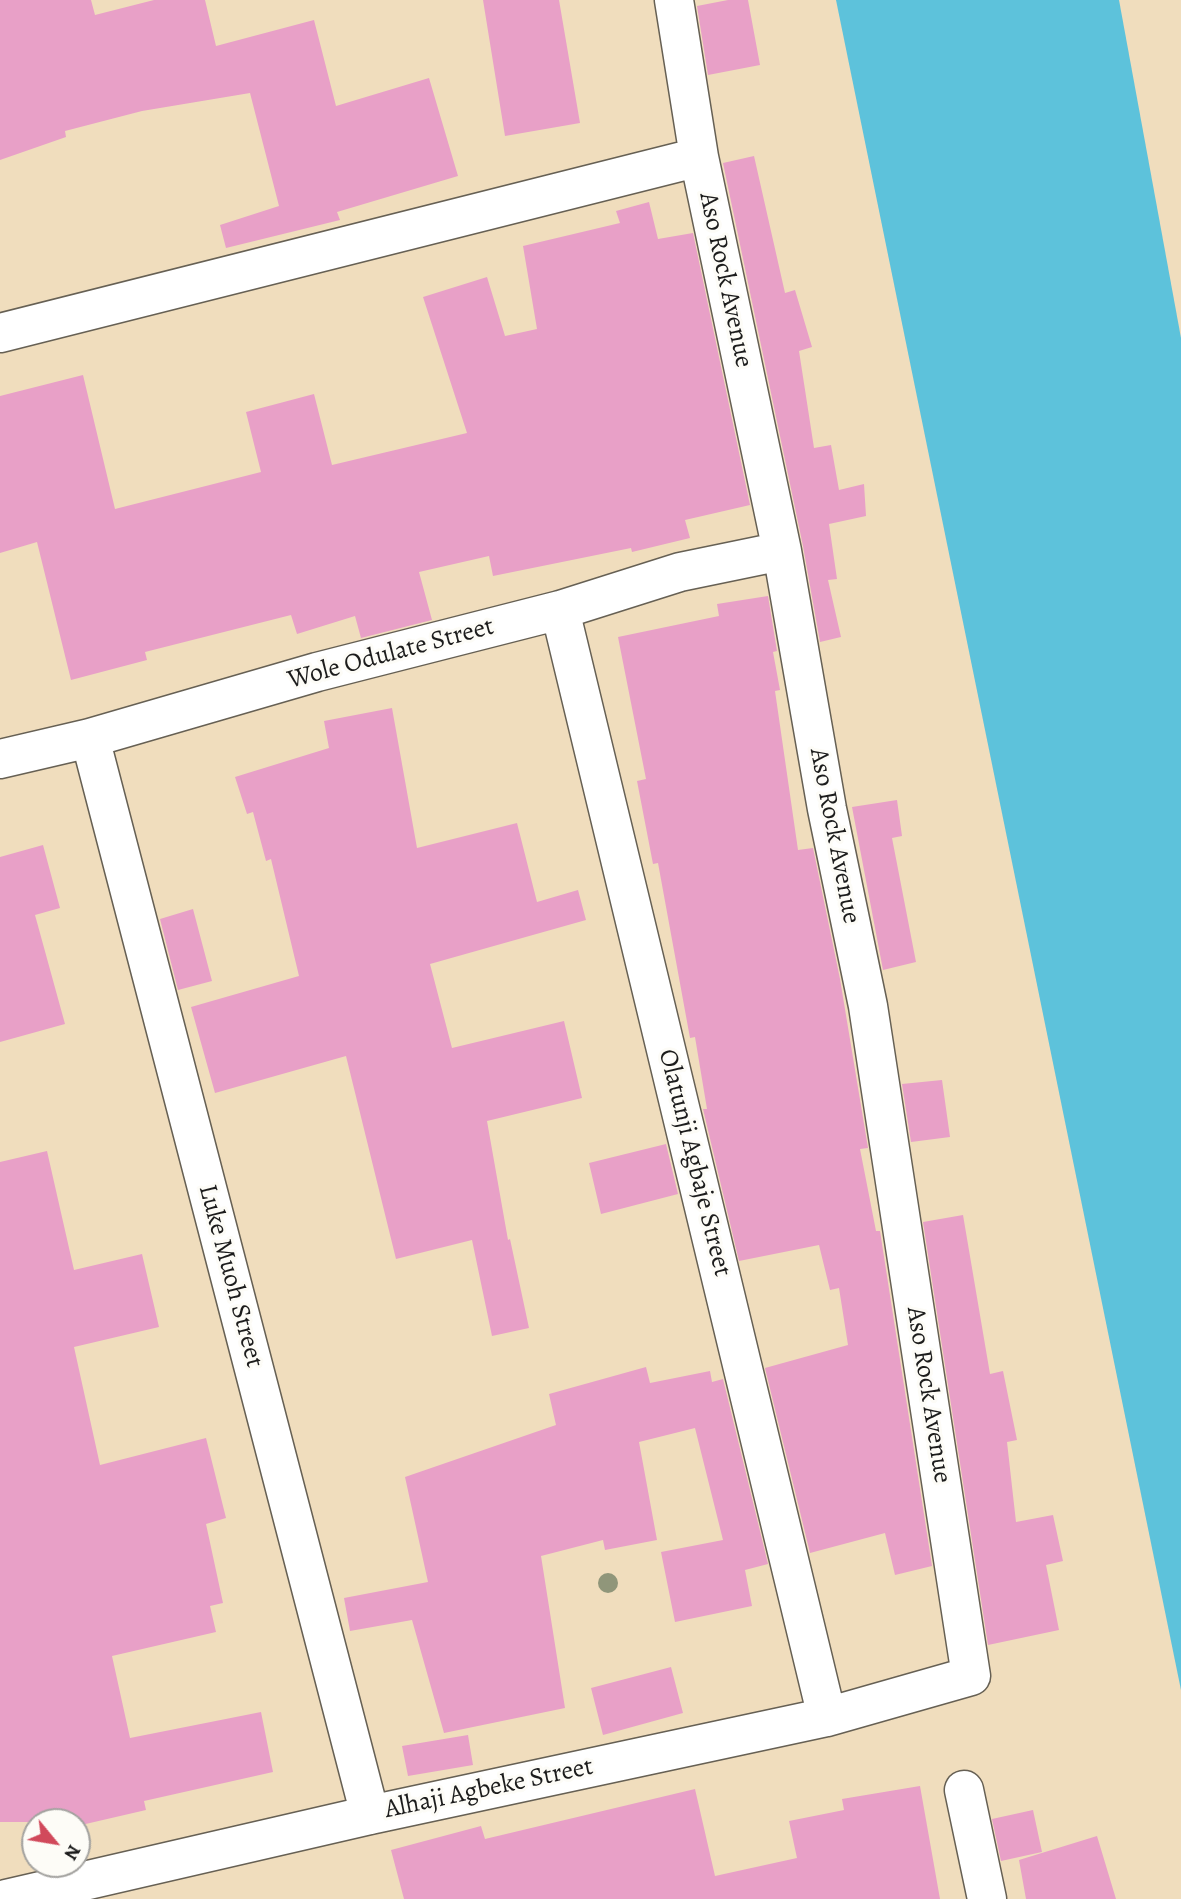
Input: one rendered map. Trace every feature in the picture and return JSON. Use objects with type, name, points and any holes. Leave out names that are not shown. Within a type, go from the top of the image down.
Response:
[{"type":"street","name":"Aso Rock Avenue","points":[[674,0],[699,157],[782,551],[827,808],[868,1006],[971,1676]]},
{"type":"street","points":[[0,333],[699,157]]},
{"type":"street","name":"Wole Odulate Street","points":[[0,759],[90,738],[317,672],[560,610],[680,572],[782,551]]},
{"type":"street","name":"Olatunji Agbaje Street","points":[[560,610],[827,1717]]},
{"type":"street","name":"Luke Muoh Street","points":[[90,738],[370,1815]]},
{"type":"street","name":"Alhaji Agbeke Street","points":[[6,1899],[370,1815],[827,1717],[971,1676]]},
{"type":"street","points":[[964,1790],[987,1899]]},
{"type":"water","points":[[836,0],[1119,0],[1181,338],[1181,1690]]},
{"type":"building","points":[[0,0],[91,0],[95,15],[154,0],[205,0],[216,46],[314,20],[336,106],[429,78],[458,176],[337,212],[340,220],[226,248],[220,225],[279,206],[250,93],[142,111],[65,131],[66,137],[0,160]]},
{"type":"building","points":[[483,0],[559,0],[580,123],[505,136]]},
{"type":"building","points":[[728,0],[748,0],[760,65],[708,75],[697,6]]},
{"type":"building","points":[[754,156],[785,293],[795,290],[812,347],[799,351],[814,448],[831,445],[839,490],[864,484],[866,516],[829,524],[837,579],[828,580],[841,637],[820,642],[803,546],[723,163]]},
{"type":"building","points":[[649,202],[658,239],[693,233],[750,505],[685,520],[690,538],[632,552],[631,548],[493,576],[489,556],[419,572],[432,620],[361,638],[355,616],[297,634],[291,615],[145,652],[147,660],[71,680],[37,542],[0,553],[0,396],[83,375],[115,509],[261,472],[246,412],[314,394],[332,465],[467,433],[423,297],[487,277],[505,336],[537,329],[523,246],[620,223],[616,211]]},
{"type":"building","points":[[768,596],[777,651],[773,652],[780,690],[775,691],[798,850],[813,848],[840,979],[868,1148],[860,1149],[876,1231],[880,1231],[932,1566],[895,1575],[885,1533],[810,1553],[765,1368],[848,1345],[839,1288],[830,1290],[819,1245],[739,1261],[703,1109],[707,1109],[695,1037],[690,1038],[658,863],[653,864],[637,781],[646,779],[618,637],[719,616],[717,604]]},
{"type":"building","points":[[392,708],[417,848],[517,823],[537,902],[578,890],[586,920],[430,964],[452,1048],[564,1021],[582,1098],[487,1121],[508,1240],[510,1239],[529,1328],[492,1336],[472,1240],[396,1259],[346,1056],[215,1093],[191,1007],[299,976],[271,859],[266,861],[253,812],[247,814],[235,777],[329,748],[324,721]]},
{"type":"building","points":[[897,800],[902,836],[892,838],[916,962],[883,970],[852,807]]},
{"type":"building","points":[[43,845],[60,908],[35,915],[65,1024],[0,1042],[0,857]]},
{"type":"building","points":[[193,909],[212,981],[178,990],[160,919]]},
{"type":"building","points":[[942,1080],[950,1137],[911,1142],[902,1084]]},
{"type":"building","points":[[666,1144],[678,1194],[601,1214],[589,1163]]},
{"type":"building","points":[[47,1151],[74,1270],[142,1254],[159,1327],[74,1347],[100,1465],[206,1438],[226,1518],[206,1524],[223,1603],[210,1606],[216,1632],[112,1656],[130,1738],[261,1712],[273,1772],[144,1801],[146,1810],[91,1823],[91,1808],[21,1808],[21,1822],[0,1822],[0,1162]]},
{"type":"building","points":[[963,1215],[990,1374],[1003,1371],[1017,1440],[1007,1442],[1016,1522],[1053,1515],[1063,1561],[1046,1565],[1059,1630],[988,1645],[923,1222]]},
{"type":"building","points":[[646,1367],[650,1383],[710,1371],[712,1382],[723,1379],[768,1564],[745,1570],[752,1606],[675,1622],[661,1552],[723,1540],[695,1428],[639,1442],[657,1540],[605,1550],[603,1540],[541,1556],[565,1708],[444,1733],[412,1620],[350,1631],[344,1598],[428,1582],[405,1477],[556,1425],[549,1394]]},
{"type":"building","points":[[671,1667],[683,1713],[603,1735],[591,1688]]},
{"type":"building","points":[[468,1735],[473,1765],[408,1776],[402,1746]]},
{"type":"building","points":[[920,1786],[940,1899],[404,1899],[391,1850],[481,1826],[485,1839],[695,1789],[715,1876],[797,1858],[789,1821],[844,1810],[842,1799]]},
{"type":"building","points":[[1033,1810],[1042,1852],[1001,1861],[992,1819]]},
{"type":"building","points":[[1097,1836],[1116,1899],[1026,1899],[1019,1860]]}]
